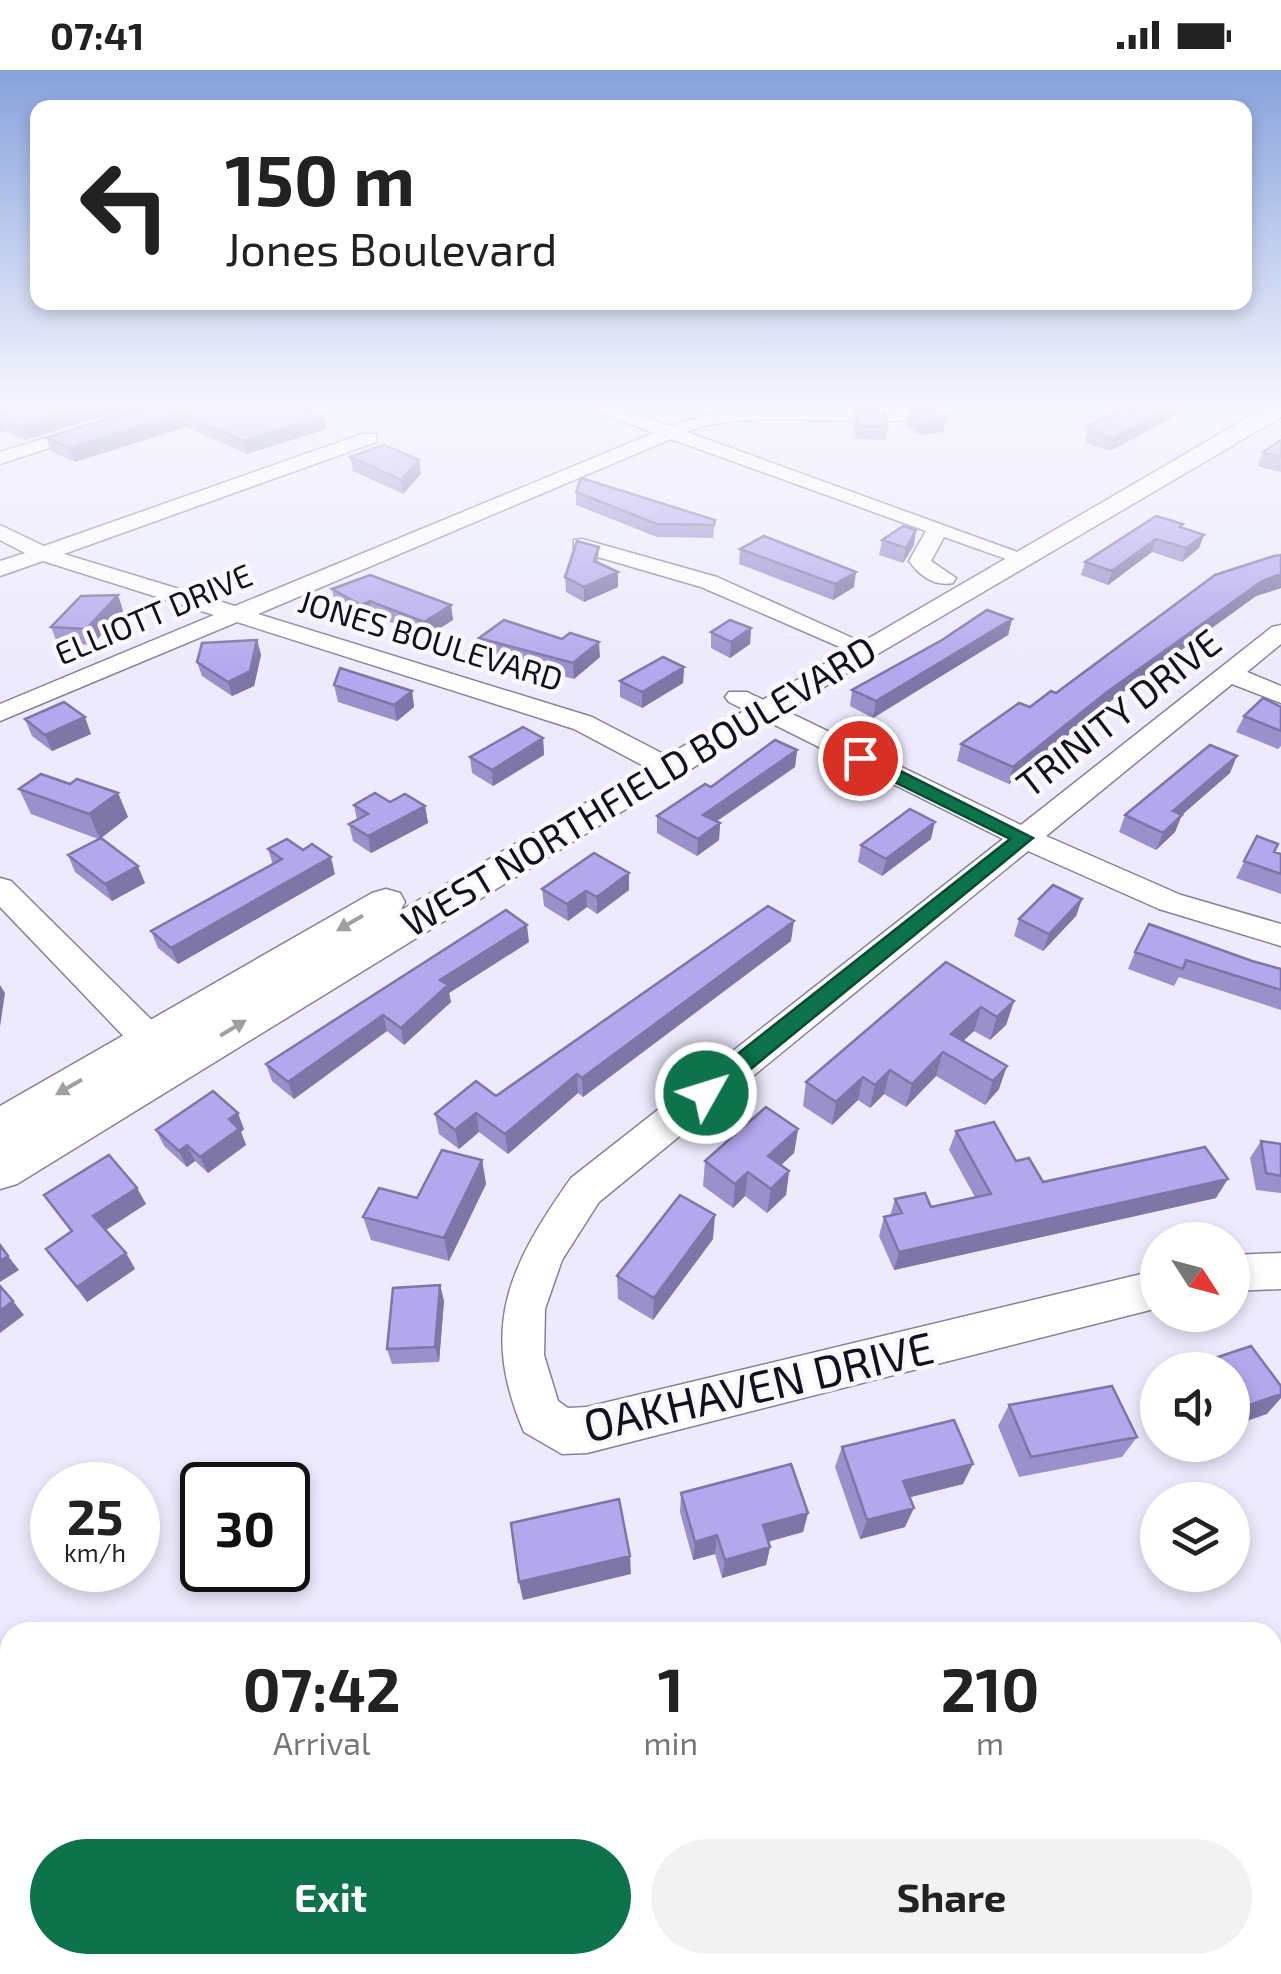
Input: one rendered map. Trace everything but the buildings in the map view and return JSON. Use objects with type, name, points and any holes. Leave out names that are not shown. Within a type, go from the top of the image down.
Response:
[{"type":"main road","name":"WEST NORTHFIELD BOULEVARD","points":[[852,643],[945,578],[1010,553],[1109,492]]},
{"type":"main road","name":"WEST NORTHFIELD BOULEVARD","points":[[0,1170],[162,1052],[852,643],[1124,492]]},
{"type":"main road","name":"WEST NORTHFIELD BOULEVARD","points":[[0,1128],[162,1052]]},
{"type":"street","points":[[0,569],[218,492]]},
{"type":"street","name":"ELLIOTT DRIVE","points":[[0,713],[529,492]]},
{"type":"street","points":[[836,492],[1010,553]]},
{"type":"street","points":[[938,528],[920,561],[926,570],[945,578]]},
{"type":"street","name":"JONES BOULEVARD","points":[[0,531],[43,554],[583,723],[655,760]]},
{"type":"street","points":[[582,545],[708,582],[852,643]]},
{"type":"street","name":"TRINITY DRIVE","points":[[677,1116],[1281,632]]},
{"type":"street","points":[[1232,675],[1281,695]]},
{"type":"street","points":[[750,703],[1024,838],[1170,902],[1281,935]]},
{"type":"street","points":[[0,888],[162,1052]]},
{"type":"street","name":"OAKHAVEN DRIVE","points":[[677,1116],[585,1190],[539,1258],[524,1303],[522,1356],[540,1416],[562,1431],[587,1430],[1140,1293]]},
{"type":"street","points":[[1250,1272],[1281,1271]]},
{"type":"route","points":[[706,1093],[1024,838],[860,758]]}]
